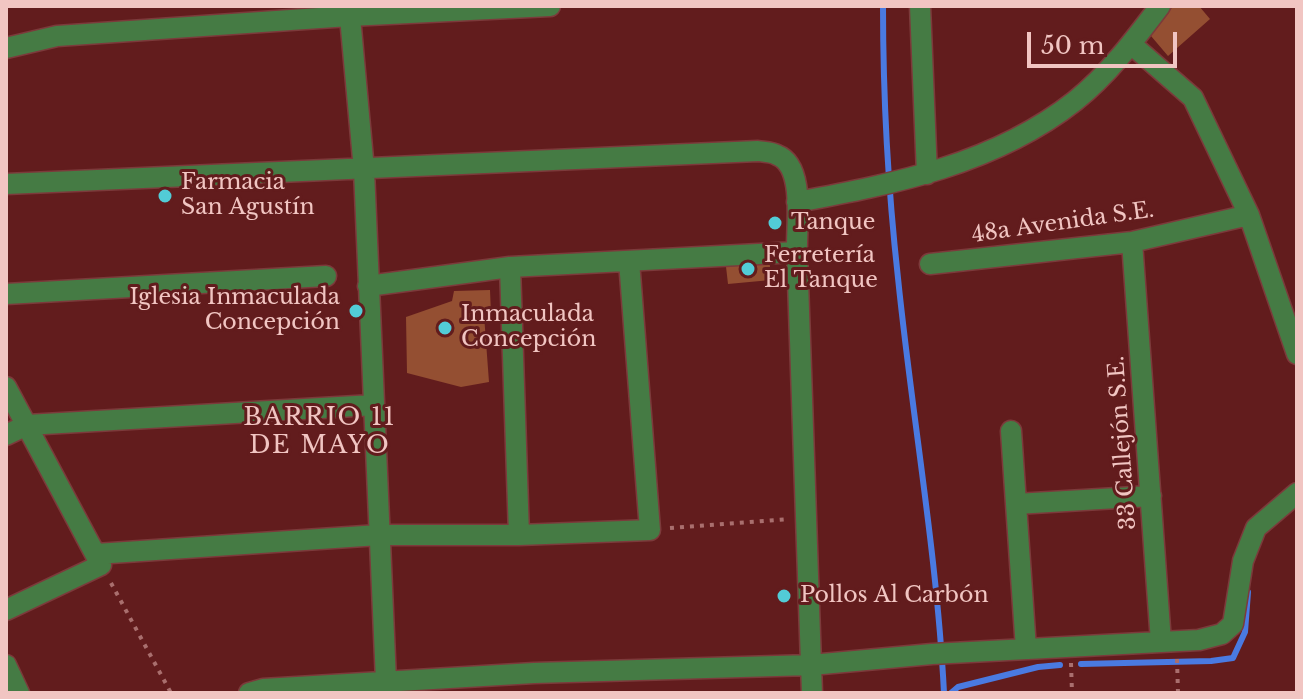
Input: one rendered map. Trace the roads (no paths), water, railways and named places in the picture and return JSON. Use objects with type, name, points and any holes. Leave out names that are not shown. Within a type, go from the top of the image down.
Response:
[{"type":"street","points":[[6,48],[57,36],[213,15],[550,6]]},
{"type":"street","points":[[920,6],[927,174]]},
{"type":"street","points":[[797,202],[927,174],[997,148],[1039,126],[1077,100],[1131,44],[1160,6]]},
{"type":"street","points":[[349,11],[364,170],[386,681]]},
{"type":"street","points":[[1131,44],[1193,98],[1249,215],[1297,354]]},
{"type":"street","points":[[6,184],[758,151],[779,155],[795,170],[797,202],[812,693]]},
{"type":"street","name":"48a Avenida S.E.","points":[[930,264],[1132,242],[1249,215]]},
{"type":"street","name":"33 Callejón S.E.","points":[[1132,242],[1151,496],[1169,648]]},
{"type":"street","points":[[368,286],[510,267],[797,252]]},
{"type":"street","points":[[6,610],[99,559],[379,535],[519,535],[650,530],[629,261]]},
{"type":"street","points":[[510,267],[519,535]]},
{"type":"street","points":[[6,294],[326,276]]},
{"type":"street","points":[[6,387],[99,559]]},
{"type":"street","points":[[6,435],[27,425],[373,405]]},
{"type":"street","points":[[1011,431],[1026,649]]},
{"type":"street","points":[[249,693],[263,689],[386,681],[534,683],[1026,649],[1169,648],[1222,634],[1233,624],[1243,561],[1256,528],[1297,493]]},
{"type":"street","points":[[1016,504],[1151,496]]},
{"type":"street","points":[[6,665],[19,693]]},
{"type":"waterway","points":[[883,6],[891,210],[936,589],[944,693]]},
{"type":"waterway","points":[[1081,664],[1233,658],[1245,632],[1248,592]]},
{"type":"waterway","points":[[951,693],[958,687],[1038,667],[1060,665]]},
{"type":"place","name":"Farmacia San Agustín","points":[[165,196]]},
{"type":"place","name":"Tanque","points":[[775,223]]},
{"type":"place","name":"Ferretería El Tanque","points":[[748,269]]},
{"type":"place","name":"Iglesia Inmaculada Concepción","points":[[356,311]]},
{"type":"place","name":"Inmaculada Concepción","points":[[445,328]]},
{"type":"place","name":"Pollos Al Carbón","points":[[784,596]]},
{"type":"district","name":"BARRIO 11 DE MAYO","points":[[320,432]]}]
